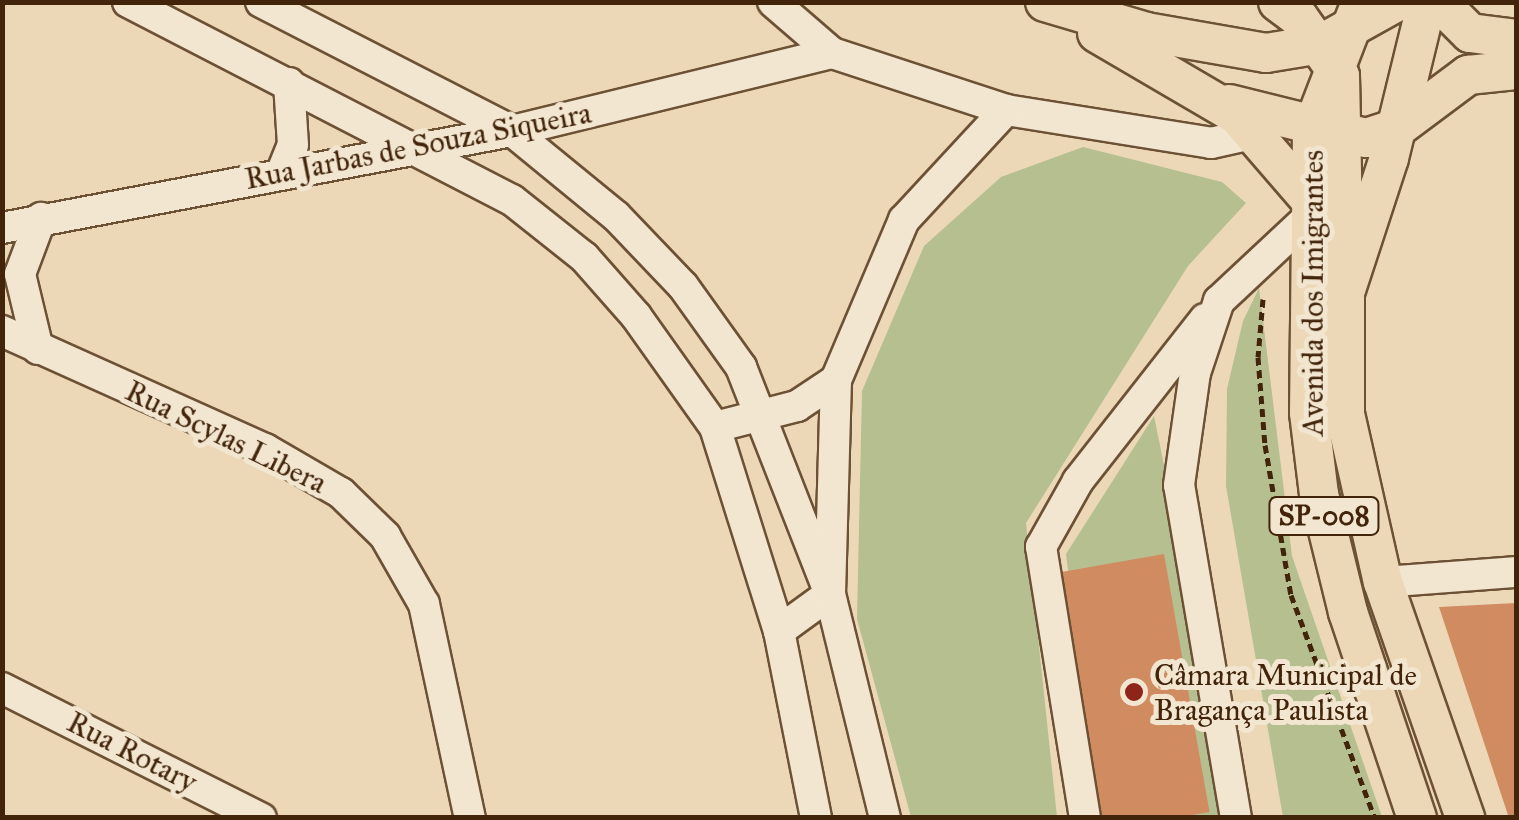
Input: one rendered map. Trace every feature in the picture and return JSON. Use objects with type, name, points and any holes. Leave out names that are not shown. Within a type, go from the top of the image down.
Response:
[{"type":"main road","points":[[1278,2],[1341,36]]},
{"type":"main road","points":[[1049,4],[1213,47],[1266,53],[1341,36],[1396,2]]},
{"type":"main road","name":"Avenida dos Imigrantes","points":[[1427,2],[1397,128],[1345,293],[1345,414],[1383,582],[1465,818]]},
{"type":"main road","points":[[1439,2],[1470,33],[1516,39]]},
{"type":"main road","points":[[1049,4],[1214,98],[1256,133],[1312,208]]},
{"type":"main road","name":"Avenida dos Imigrantes","points":[[1341,36],[1328,132],[1312,208],[1308,413],[1319,494],[1348,612],[1417,818]]},
{"type":"main road","points":[[1214,98],[1328,132],[1366,138],[1397,128],[1468,75],[1516,70]]},
{"type":"main road","name":"SP-008","points":[[1328,132],[1345,293]]},
{"type":"street","points":[[128,2],[420,148],[512,200],[584,257],[636,316],[716,427],[779,631],[816,818]]},
{"type":"street","points":[[260,2],[512,131],[616,216],[683,286],[741,367],[830,594],[886,818]]},
{"type":"street","points":[[773,2],[832,54],[1006,110],[1212,142],[1256,133]]},
{"type":"street","name":"Rua Jarbas de Souza Siqueira","points":[[2,228],[512,131],[832,54]]},
{"type":"street","points":[[280,174],[292,145],[290,84]]},
{"type":"street","points":[[830,594],[836,380],[904,220],[1006,110]]},
{"type":"street","points":[[1084,818],[1041,547],[1078,481],[1219,301],[1312,208]]},
{"type":"street","points":[[38,350],[20,274],[41,218]]},
{"type":"street","points":[[1219,301],[1194,373],[1180,486],[1236,818]]},
{"type":"street","name":"Rua Scylas Libera","points":[[2,331],[265,449],[341,493],[385,536],[424,604],[470,818]]},
{"type":"street","points":[[716,427],[797,406],[836,380]]},
{"type":"street","points":[[1383,582],[1516,572]]},
{"type":"street","points":[[779,631],[830,594]]},
{"type":"street","name":"Rua Rotary","points":[[2,688],[261,818]]},
{"type":"green space","points":[[1083,147],[1222,182],[1246,203],[1188,266],[1026,523],[1057,817],[911,817],[857,619],[862,391],[924,246],[1001,177]]},
{"type":"green space","points":[[1259,288],[1292,556],[1382,817],[1283,817],[1226,486],[1227,389],[1243,321]]},
{"type":"green space","name":"Câmara Municipal de Bragança Paulista","points":[[1154,416],[1230,817],[1099,817],[1066,554]]},
{"type":"building","name":"Câmara Municipal de Bragança Paulista","points":[[1164,554],[1209,812],[1176,818],[1102,818],[1059,573]]},
{"type":"building","points":[[1516,603],[1516,818],[1509,818],[1439,607]]},
{"type":"place","name":"Câmara Municipal de Bragança Paulista","points":[[1134,692]]}]
